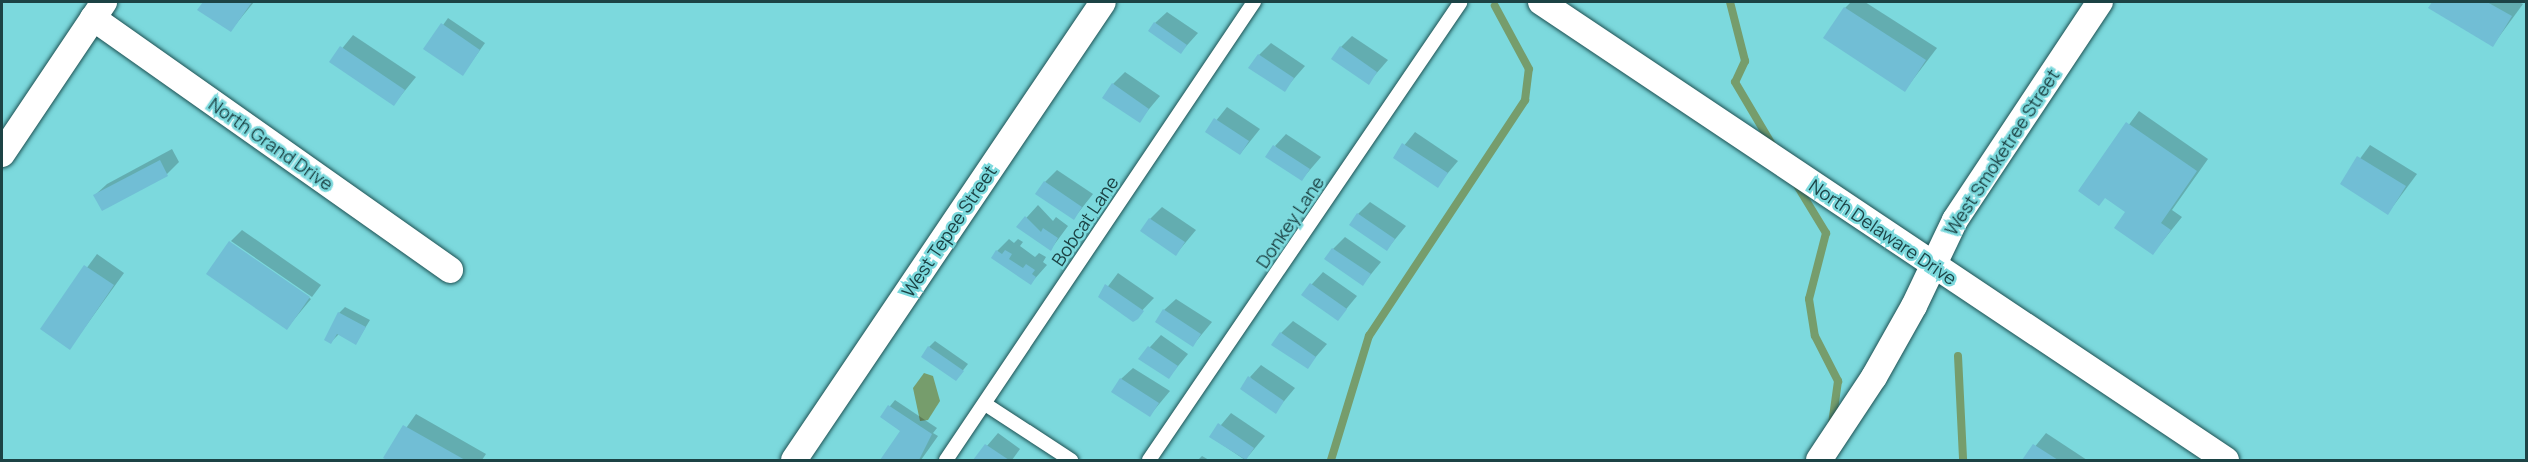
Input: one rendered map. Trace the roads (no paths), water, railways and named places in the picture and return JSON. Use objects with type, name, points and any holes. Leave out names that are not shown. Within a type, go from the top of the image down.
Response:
[{"type":"street","name":"West Tepee Street","points":[[794,460],[1103,2]]},
{"type":"street","name":"North Delaware Drive","points":[[1541,2],[2226,460]]},
{"type":"street","name":"West Smoketree Street","points":[[1819,460],[1874,377],[1955,220],[2100,2]]},
{"type":"street","points":[[2,154],[98,10]]},
{"type":"street","name":"North Grand Drive","points":[[98,10],[450,270]]},
{"type":"lane","name":"Bobcat Lane","points":[[946,460],[1254,2]]},
{"type":"lane","name":"Donkey Lane","points":[[1149,460],[1460,3]]},
{"type":"lane","points":[[985,404],[1071,460]]},
{"type":"waterway","points":[[1730,2],[1745,61],[1735,82],[1774,148]]},
{"type":"waterway","points":[[1331,460],[1369,336],[1525,100],[1529,69],[1495,6]]},
{"type":"waterway","points":[[1795,182],[1826,233],[1809,299],[1815,336],[1838,381],[1832,424]]},
{"type":"waterway","points":[[1958,356],[1963,460]]}]
